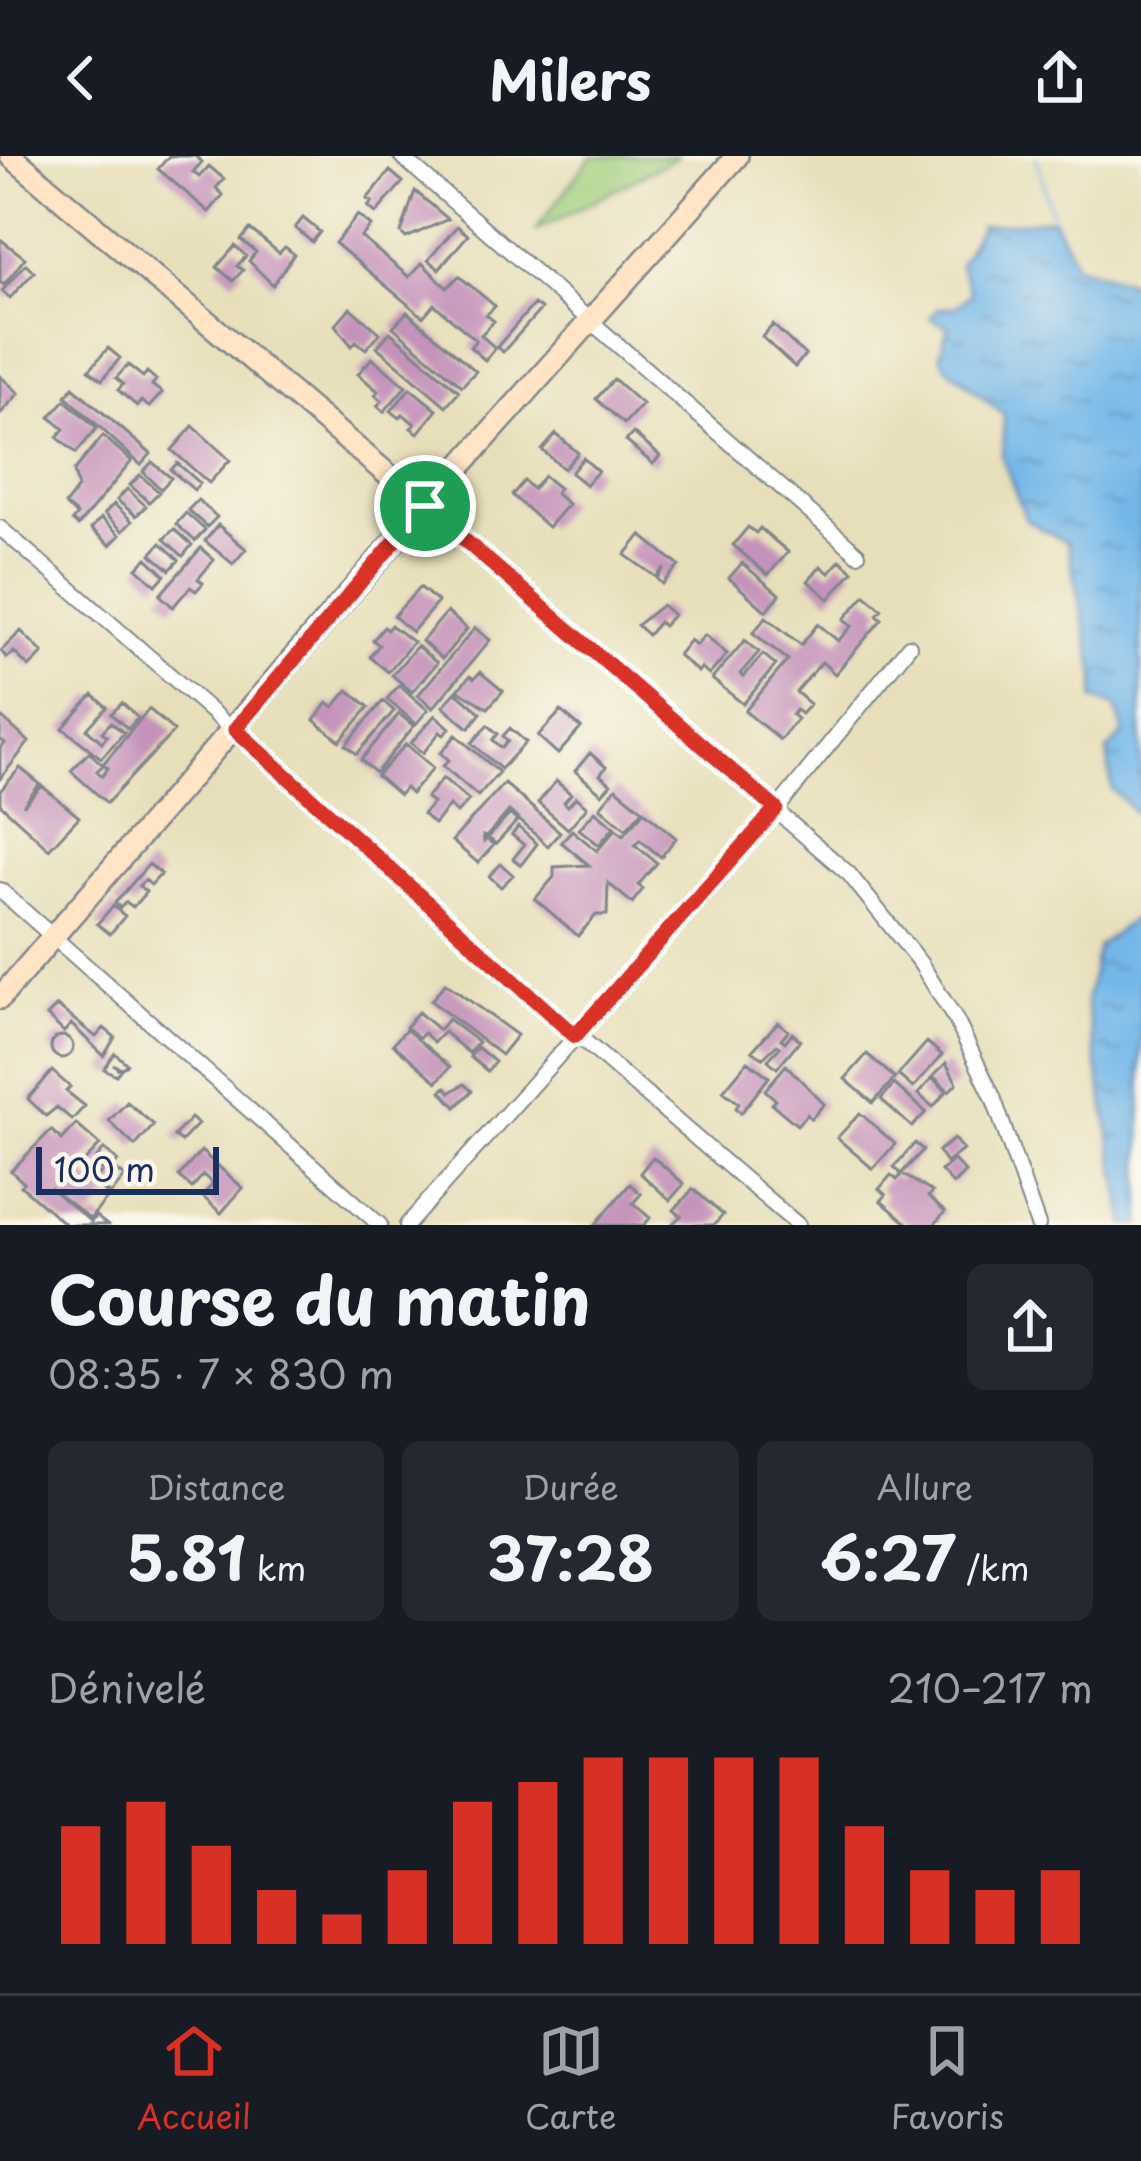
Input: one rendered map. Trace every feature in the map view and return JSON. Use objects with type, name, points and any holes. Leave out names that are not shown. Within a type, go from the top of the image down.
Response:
[{"type":"street","points":[[11,156],[849,874],[921,964],[957,1022],[993,1097],[1035,1222]]},
{"type":"street","points":[[401,156],[858,554]]},
{"type":"street","points":[[0,998],[425,506],[737,156]]},
{"type":"street","points":[[0,528],[235,729],[575,1036],[798,1225]]},
{"type":"street","points":[[407,1225],[776,809],[909,646]]},
{"type":"street","points":[[0,890],[380,1225]]},
{"type":"green space","points":[[592,156],[679,156],[534,232]]},
{"type":"water","points":[[1053,219],[1077,265],[1137,284],[1141,281],[1141,819],[1112,789],[1107,751],[1124,734],[1116,706],[1094,699],[1096,678],[1067,543],[1026,520],[1002,457],[1004,415],[947,367],[940,355],[948,327],[930,318],[937,309],[956,307],[971,293],[959,265],[981,226]]},
{"type":"water","points":[[1141,913],[1141,1225],[1126,1225],[1086,1003],[1098,946]]},
{"type":"building","points":[[169,156],[195,156],[202,162],[193,172],[199,177],[209,166],[224,179],[216,188],[223,195],[209,212],[158,169]]},
{"type":"building","points":[[390,171],[403,182],[376,213],[367,199]]},
{"type":"building","points":[[415,191],[448,219],[406,238],[401,233]]},
{"type":"building","points":[[358,215],[371,226],[361,237],[409,277],[422,263],[447,288],[459,276],[495,306],[486,315],[494,321],[481,335],[495,348],[485,360],[470,347],[476,340],[434,304],[423,317],[335,243]]},
{"type":"building","points":[[303,218],[320,232],[312,242],[295,228]]},
{"type":"building","points":[[457,226],[468,235],[439,269],[428,260]]},
{"type":"building","points":[[250,229],[279,253],[285,247],[294,254],[273,285],[249,261],[256,252],[241,240]]},
{"type":"building","points":[[0,239],[25,258],[4,285],[0,282]]},
{"type":"building","points":[[235,246],[246,256],[237,266],[243,270],[233,281],[217,267]]},
{"type":"building","points":[[26,264],[34,272],[10,298],[2,291]]},
{"type":"building","points":[[534,304],[541,309],[503,352],[497,347]]},
{"type":"building","points":[[350,308],[380,333],[366,349],[356,341],[352,346],[335,325]]},
{"type":"building","points":[[407,312],[476,371],[462,386],[393,327]]},
{"type":"building","points":[[773,325],[805,355],[795,367],[762,337]]},
{"type":"building","points":[[390,332],[459,391],[446,406],[377,347]]},
{"type":"building","points":[[108,348],[120,358],[102,380],[89,370]]},
{"type":"building","points":[[372,358],[406,386],[384,412],[377,406],[382,401],[375,395],[378,391],[358,374]]},
{"type":"building","points":[[128,365],[156,380],[152,385],[162,393],[149,407],[141,401],[137,406],[118,390],[123,384],[116,378]]},
{"type":"building","points":[[0,376],[19,393],[0,414]]},
{"type":"building","points":[[614,379],[642,404],[624,424],[596,399]]},
{"type":"building","points":[[73,387],[151,454],[141,465],[66,396]]},
{"type":"building","points":[[410,388],[437,410],[418,433],[403,414],[400,418],[391,411]]},
{"type":"building","points":[[65,400],[97,428],[76,453],[57,437],[64,429],[50,417]]},
{"type":"building","points":[[193,426],[230,460],[209,483],[172,450]]},
{"type":"building","points":[[633,433],[660,456],[653,464],[626,441]]},
{"type":"building","points":[[556,434],[578,453],[564,469],[542,450]]},
{"type":"building","points":[[103,436],[132,461],[78,526],[72,521],[77,515],[65,505],[78,488],[74,471]]},
{"type":"building","points":[[583,458],[598,471],[586,485],[571,473]]},
{"type":"building","points":[[152,462],[171,478],[161,489],[143,472]]},
{"type":"building","points":[[177,463],[200,483],[194,490],[171,470]]},
{"type":"building","points":[[140,475],[159,492],[149,502],[130,485]]},
{"type":"building","points":[[544,476],[568,504],[548,527],[512,495],[524,481],[533,489]]},
{"type":"building","points":[[127,489],[146,506],[136,516],[117,500]]},
{"type":"building","points":[[198,500],[217,517],[207,527],[188,510]]},
{"type":"building","points":[[114,504],[132,521],[123,531],[104,514]]},
{"type":"building","points":[[186,513],[205,530],[195,541],[176,524]]},
{"type":"building","points":[[101,518],[120,535],[110,545],[91,529]]},
{"type":"building","points":[[218,525],[246,549],[233,564],[205,541]]},
{"type":"building","points":[[748,527],[756,533],[760,528],[788,552],[768,575],[733,545]]},
{"type":"building","points":[[174,529],[192,545],[183,556],[164,539]]},
{"type":"building","points":[[641,535],[679,566],[662,584],[657,579],[664,568],[656,577],[625,555]]},
{"type":"building","points":[[161,543],[179,560],[170,570],[151,554]]},
{"type":"building","points":[[201,548],[214,560],[198,579],[203,583],[196,591],[190,587],[173,607],[160,595]]},
{"type":"building","points":[[147,558],[165,575],[156,585],[137,568]]},
{"type":"building","points":[[840,560],[853,571],[829,599],[808,581],[821,566],[829,573]]},
{"type":"building","points":[[742,563],[780,595],[766,611],[729,578]]},
{"type":"building","points":[[420,587],[438,602],[412,632],[394,616]]},
{"type":"building","points":[[865,595],[882,609],[877,615],[882,619],[835,674],[822,662],[796,692],[810,704],[801,714],[796,710],[792,715],[797,719],[780,740],[745,711],[788,660],[753,633],[766,617],[801,645],[818,624],[838,641],[852,626],[844,619]]},
{"type":"building","points":[[662,605],[673,615],[648,635],[637,625]]},
{"type":"building","points":[[447,612],[467,629],[442,659],[422,641]]},
{"type":"building","points":[[391,625],[413,642],[388,672],[370,657],[379,645],[373,640]]},
{"type":"building","points":[[475,628],[490,640],[433,708],[418,695]]},
{"type":"building","points":[[21,631],[43,653],[29,667],[14,652],[7,658],[1,651]]},
{"type":"building","points":[[705,635],[727,654],[709,675],[678,655],[690,640],[696,645]]},
{"type":"building","points":[[745,640],[759,652],[740,674],[743,677],[763,654],[776,665],[743,704],[712,679]]},
{"type":"building","points":[[417,646],[437,663],[412,692],[392,675]]},
{"type":"building","points":[[480,672],[503,691],[488,708],[458,690]]},
{"type":"building","points":[[399,685],[428,710],[416,724],[387,699]]},
{"type":"building","points":[[348,690],[369,707],[340,741],[314,720]]},
{"type":"building","points":[[456,692],[481,713],[469,728],[443,706]]},
{"type":"building","points":[[93,695],[107,707],[87,729],[102,742],[107,736],[102,732],[111,722],[124,733],[101,758],[63,728]]},
{"type":"building","points":[[383,701],[394,711],[357,754],[346,745]]},
{"type":"building","points":[[122,703],[138,718],[128,729],[111,714]]},
{"type":"building","points":[[149,709],[174,731],[107,803],[71,771],[89,752],[103,765],[97,771],[102,776],[108,768],[103,764]]},
{"type":"building","points":[[561,711],[581,728],[558,754],[538,736]]},
{"type":"building","points":[[399,714],[414,726],[376,773],[361,760]]},
{"type":"building","points":[[435,715],[450,728],[444,735],[440,732],[423,753],[411,743]]},
{"type":"building","points":[[0,716],[29,742],[0,779],[0,748],[5,743],[0,739]]},
{"type":"building","points":[[488,725],[498,734],[493,740],[502,748],[510,728],[526,742],[501,769],[472,743]]},
{"type":"building","points":[[456,735],[499,772],[478,796],[443,766],[449,760],[441,753]]},
{"type":"building","points":[[406,744],[433,768],[411,794],[405,788],[399,795],[377,776]]},
{"type":"building","points":[[590,753],[606,767],[600,775],[611,784],[602,794],[575,771]]},
{"type":"building","points":[[20,768],[40,784],[23,806],[42,786],[79,817],[49,849],[0,804],[0,791]]},
{"type":"building","points":[[443,778],[469,800],[457,813],[449,806],[434,824],[423,814],[433,803],[426,798]]},
{"type":"building","points":[[556,781],[571,794],[564,802],[568,806],[576,797],[587,807],[568,829],[538,803]]},
{"type":"building","points":[[504,783],[560,832],[548,846],[509,811],[483,836],[484,842],[487,839],[494,845],[478,863],[452,841]]},
{"type":"building","points":[[616,788],[643,810],[626,829],[600,807]]},
{"type":"building","points":[[595,811],[614,827],[599,845],[579,829]]},
{"type":"building","points":[[644,811],[676,838],[661,857],[640,840],[635,845],[657,863],[638,885],[643,889],[632,903],[608,883],[607,915],[596,915],[578,936],[535,899],[554,877],[554,867],[589,865],[561,842],[572,830],[597,851],[616,829],[624,835]]},
{"type":"building","points":[[510,814],[517,821],[496,844],[488,838]]},
{"type":"building","points":[[518,827],[537,844],[521,865],[513,859],[524,845],[512,835]]},
{"type":"building","points":[[149,864],[161,874],[151,885],[145,880],[139,886],[146,892],[133,907],[126,902],[120,908],[115,903]]},
{"type":"building","points":[[501,864],[513,875],[501,887],[489,876]]},
{"type":"building","points":[[113,906],[125,916],[110,934],[97,924]]},
{"type":"building","points":[[445,983],[517,1035],[501,1055],[431,1001]]},
{"type":"building","points":[[57,1006],[96,1037],[104,1028],[115,1037],[104,1056],[71,1024],[64,1032],[47,1016]]},
{"type":"building","points":[[418,1012],[439,1030],[448,1019],[478,1042],[469,1053],[444,1032],[434,1042],[424,1033],[419,1038],[406,1027]]},
{"type":"building","points":[[778,1022],[788,1031],[781,1039],[785,1042],[792,1033],[800,1040],[777,1068],[768,1060],[780,1047],[763,1058],[752,1051]]},
{"type":"building","points":[[406,1029],[450,1067],[437,1082],[393,1044]]},
{"type":"building","points":[[62,1036],[73,1047],[62,1058],[51,1047]]},
{"type":"building","points":[[927,1042],[942,1055],[913,1088],[898,1075]]},
{"type":"building","points":[[477,1047],[495,1062],[487,1071],[470,1057]]},
{"type":"building","points":[[115,1053],[127,1064],[122,1068],[113,1064],[120,1070],[116,1075],[104,1069]]},
{"type":"building","points":[[867,1054],[895,1078],[873,1103],[845,1079]]},
{"type":"building","points":[[748,1061],[769,1077],[741,1113],[736,1108],[739,1103],[723,1091]]},
{"type":"building","points":[[946,1063],[957,1083],[949,1091],[933,1076]]},
{"type":"building","points":[[786,1065],[824,1104],[811,1119],[807,1114],[797,1125],[772,1104],[776,1100],[765,1090]]},
{"type":"building","points":[[52,1071],[85,1106],[72,1120],[57,1107],[46,1116],[28,1099]]},
{"type":"building","points":[[932,1078],[947,1091],[933,1107],[918,1094]]},
{"type":"building","points":[[464,1084],[472,1091],[456,1107],[441,1091],[446,1087],[451,1092]]},
{"type":"building","points":[[894,1084],[926,1112],[912,1127],[881,1099]]},
{"type":"building","points":[[127,1102],[154,1125],[135,1146],[109,1121]]},
{"type":"building","points":[[860,1113],[895,1144],[873,1169],[837,1138]]},
{"type":"building","points":[[191,1118],[198,1124],[181,1142],[174,1136]]},
{"type":"building","points":[[76,1124],[100,1145],[78,1168],[109,1196],[90,1219],[50,1188],[91,1222],[96,1216],[107,1225],[66,1225],[21,1186],[24,1183],[11,1171],[51,1130],[62,1140]]},
{"type":"building","points":[[954,1139],[963,1150],[946,1163],[938,1151]]},
{"type":"building","points":[[915,1143],[923,1150],[901,1174],[894,1167]]},
{"type":"building","points":[[104,1149],[118,1161],[113,1167],[125,1177],[111,1194],[94,1181],[102,1171],[93,1163]]},
{"type":"building","points":[[201,1151],[243,1188],[221,1213],[202,1196],[213,1184],[203,1175],[192,1188],[179,1176]]},
{"type":"building","points":[[653,1157],[684,1184],[670,1200],[640,1173]]},
{"type":"building","points":[[954,1160],[965,1172],[953,1184],[941,1171]]},
{"type":"building","points":[[902,1174],[932,1192],[928,1197],[945,1212],[934,1225],[909,1225],[881,1201],[886,1195],[879,1189],[891,1175],[897,1180]]},
{"type":"building","points":[[630,1184],[641,1194],[633,1203],[650,1218],[644,1225],[595,1225]]},
{"type":"building","points":[[693,1189],[723,1215],[714,1225],[671,1225],[681,1216],[674,1210]]},
{"type":"waterway","points":[[1036,156],[1053,218]]},
{"type":"route","points":[[425,506],[776,809],[575,1036],[235,729],[425,506]]}]
